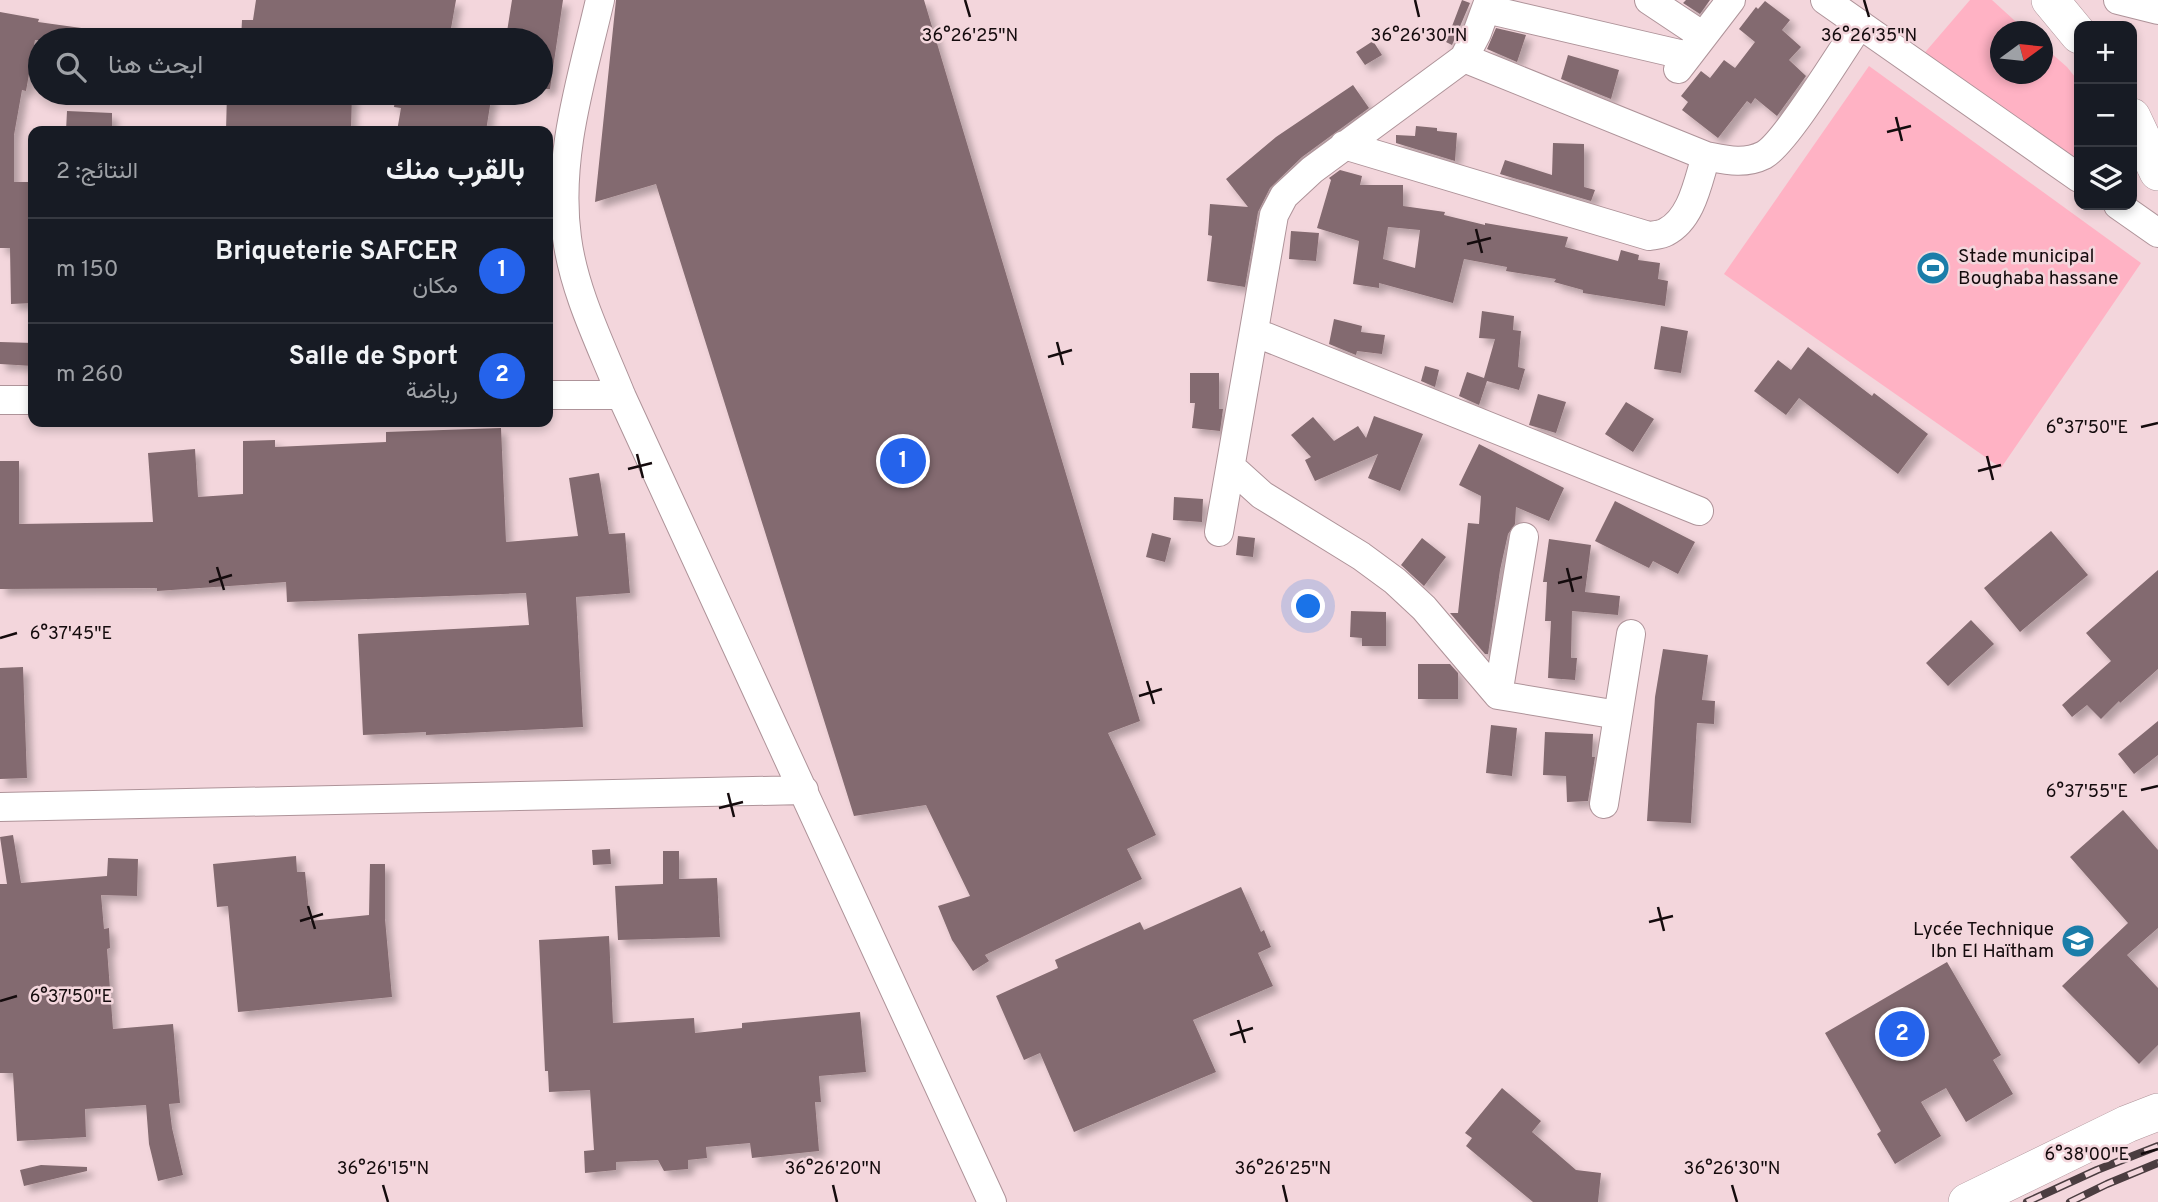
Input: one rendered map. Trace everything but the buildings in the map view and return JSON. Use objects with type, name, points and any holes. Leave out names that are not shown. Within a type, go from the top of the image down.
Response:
[{"type":"main road","points":[[2050,0],[2074,29]]},
{"type":"main road","points":[[2076,0],[2085,21]]},
{"type":"main road","points":[[2137,128],[2158,172]]},
{"type":"main road","points":[[1967,1202],[2127,1124],[2158,1112]]},
{"type":"street","points":[[600,0],[568,140],[563,190],[567,240],[582,297],[621,395],[992,1202]]},
{"type":"street","points":[[1649,0],[1689,54]]},
{"type":"street","points":[[1689,54],[1731,0]]},
{"type":"street","points":[[1825,0],[2074,174]]},
{"type":"street","points":[[2118,0],[2158,10]]},
{"type":"street","points":[[1219,532],[1274,215],[1284,196],[1343,145],[1464,58],[1488,4],[1689,54]]},
{"type":"street","points":[[1464,58],[1706,156],[1737,163],[1765,155],[1782,138],[1860,24]]},
{"type":"street","points":[[1343,145],[1649,236],[1666,232],[1681,218],[1693,199],[1706,156]]},
{"type":"street","points":[[2125,210],[2158,233]]},
{"type":"street","points":[[1254,332],[1699,511]]},
{"type":"street","points":[[553,396],[621,395]]},
{"type":"street","points":[[0,400],[28,400]]},
{"type":"street","points":[[1231,467],[1262,495],[1361,556],[1395,581],[1424,608],[1499,695],[1618,715]]},
{"type":"street","points":[[1499,695],[1524,537]]},
{"type":"street","points":[[1604,804],[1631,634]]},
{"type":"street","points":[[0,807],[804,790]]},
{"type":"shaded area","points":[[1970,0],[1992,0],[2015,21],[1990,21],[1990,84],[2053,84],[2053,55],[2067,67],[2074,76],[2074,164],[1921,57]]},
{"type":"shaded area","name":"Stade municipal Boughaba hassane","points":[[1869,66],[2141,263],[2001,468],[1724,274]]},
{"type":"railway","points":[[2027,1202],[2158,1146]]},
{"type":"railway","points":[[2070,1202],[2158,1163]]},
{"type":"place","name":"Stade municipal Boughaba hassane","points":[[1933,268]]},
{"type":"place","name":"Briqueterie SAFCER","points":[[903,461]]},
{"type":"place","name":"Lycée Technique Ibn El Haïtham","points":[[2078,941]]},
{"type":"place","name":"Salle de Sport","points":[[1902,1034]]}]
